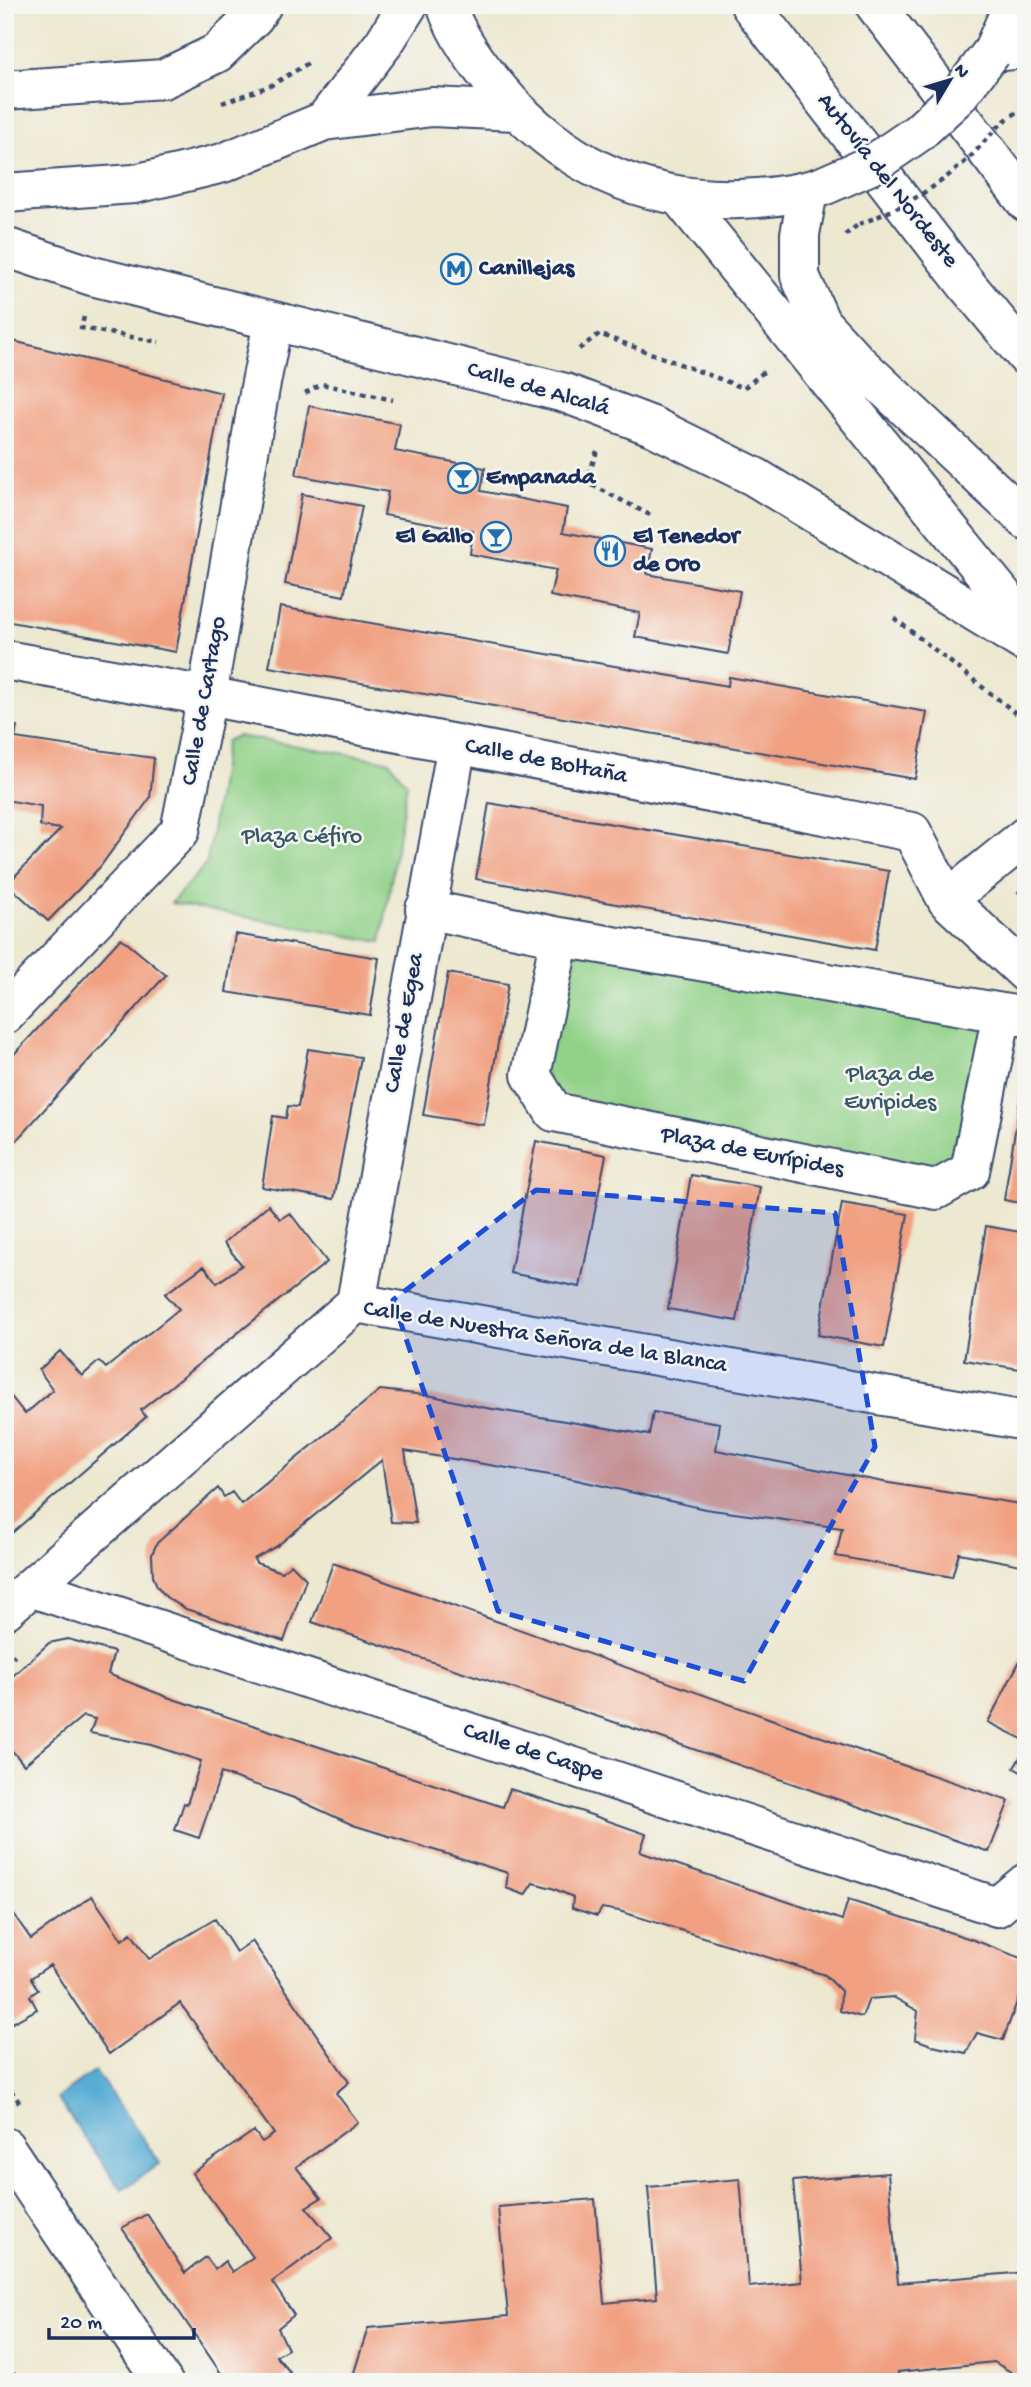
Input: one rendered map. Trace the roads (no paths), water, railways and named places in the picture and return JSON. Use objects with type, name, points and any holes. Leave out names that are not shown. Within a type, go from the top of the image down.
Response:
[{"type":"main road","points":[[5,90],[163,79],[217,53],[254,17],[262,5]]},
{"type":"main road","points":[[324,121],[384,43],[408,5]]},
{"type":"main road","points":[[446,5],[451,19],[480,68],[516,111],[553,143],[594,169],[640,188],[678,196],[733,200],[765,198],[815,189],[873,164],[918,133],[1009,50],[1013,5]]},
{"type":"main road","name":"Autovía del Nordeste","points":[[750,5],[966,284],[1026,356]]},
{"type":"main road","points":[[875,5],[1026,202]]},
{"type":"main road","points":[[5,193],[134,184],[223,163],[324,121],[432,107],[516,111]]},
{"type":"main road","points":[[815,189],[800,234],[800,276],[821,323],[858,363],[1026,520]]},
{"type":"main road","points":[[678,196],[1026,624]]},
{"type":"main road","name":"Calle de Alcalá","points":[[5,247],[92,276],[273,323],[565,393],[652,426],[755,477],[1026,643]]},
{"type":"main road","name":"Calle de Cartago","points":[[5,1014],[180,831],[207,696],[273,323]]},
{"type":"main road","name":"Calle de Boltaña","points":[[5,660],[207,696],[912,832],[947,900]]},
{"type":"main road","name":"Calle de Egea","points":[[356,1303],[425,909],[457,744]]},
{"type":"main road","points":[[1026,836],[947,900],[1026,973]]},
{"type":"main road","name":"Plaza de Eurípides","points":[[425,909],[560,937],[1014,1015],[970,1171],[936,1190],[554,1112],[531,1075],[560,937]]},
{"type":"main road","name":"Calle de Nuestra Señora de la Blanca","points":[[19,1599],[356,1303],[1026,1421]]},
{"type":"main road","name":"Calle de Caspe","points":[[19,1599],[997,1907],[1026,1883]]},
{"type":"main road","points":[[5,2147],[163,2382]]},
{"type":"water","points":[[95,2071],[160,2163],[122,2190],[57,2098]]},
{"type":"place","name":"Canillejas","points":[[456,269]]},
{"type":"place","name":"Empanada","points":[[463,478]]},
{"type":"place","name":"El Gallo","points":[[496,537]]},
{"type":"place","name":"El Tenedor de Oro","points":[[610,551]]},
{"type":"park label","name":"Plaza Céfiro","points":[[302,837]]},
{"type":"park label","name":"Plaza de Euripides","points":[[890,1089]]}]
